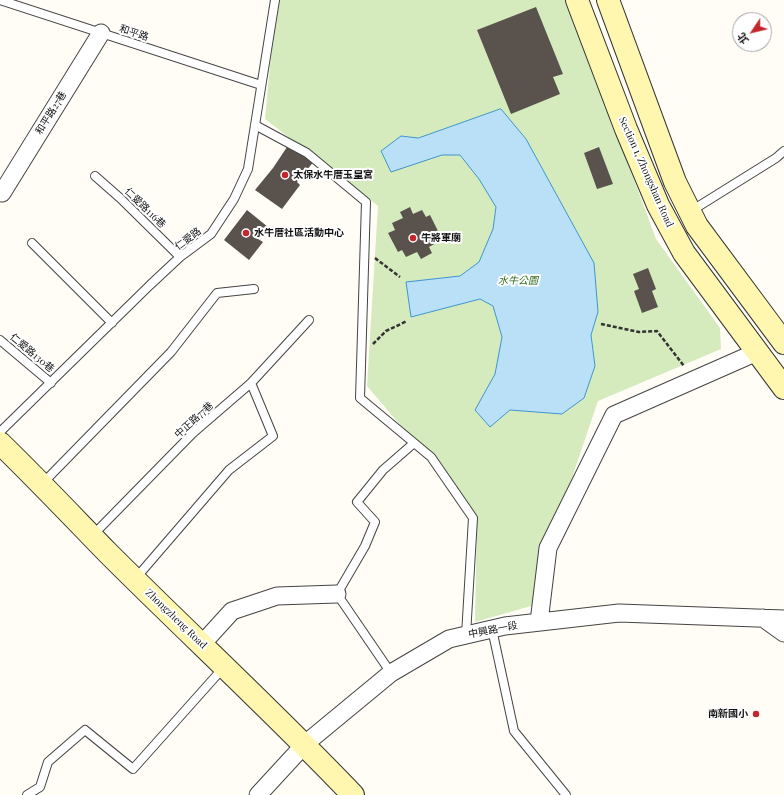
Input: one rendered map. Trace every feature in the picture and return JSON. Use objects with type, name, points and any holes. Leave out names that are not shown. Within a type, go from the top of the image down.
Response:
[{"type":"main road","name":"Section 1, Zhongshan Road","points":[[577,0],[626,129],[658,205],[684,253],[784,388]]},
{"type":"main road","points":[[608,0],[675,182],[697,226],[784,343]]},
{"type":"main road","name":"Zhongzheng Road","points":[[0,443],[135,579],[305,744],[353,795]]},
{"type":"street","name":"和平路27巷","points":[[2,193],[101,33]]},
{"type":"street","points":[[540,622],[548,548],[614,415],[757,352]]},
{"type":"street","points":[[202,644],[232,612],[277,596],[337,594]]},
{"type":"street","name":"中興路一段","points":[[258,795],[305,744],[392,672],[449,639],[505,626],[619,613],[784,619]]},
{"type":"street","points":[[763,618],[784,633]]},
{"type":"lane","name":"和平路","points":[[0,0],[261,86]]},
{"type":"lane","name":"仁愛路","points":[[0,432],[180,257],[211,234],[234,199],[248,169],[275,0]]},
{"type":"lane","points":[[255,125],[307,153],[366,202],[360,398],[431,457],[473,518],[466,635]]},
{"type":"lane","points":[[690,211],[776,158],[784,151]]},
{"type":"lane","name":"仁愛路116巷","points":[[95,176],[120,198],[180,257]]},
{"type":"lane","points":[[32,243],[112,323]]},
{"type":"lane","points":[[42,484],[171,352],[217,293],[254,289]]},
{"type":"lane","name":"中正路77巷","points":[[92,536],[193,432],[251,383],[309,320]]},
{"type":"lane","name":"仁愛路130巷","points":[[0,340],[51,382]]},
{"type":"lane","points":[[135,579],[229,470],[272,436],[251,383]]},
{"type":"lane","points":[[392,672],[337,594],[365,546],[375,522],[357,502],[383,470],[414,443]]},
{"type":"lane","points":[[492,629],[514,731],[566,795]]},
{"type":"lane","points":[[27,795],[40,787],[48,762],[84,730],[133,769],[224,666]]},
{"type":"path","points":[[364,250],[400,277]]},
{"type":"path","points":[[362,355],[386,331],[407,321]]},
{"type":"path","points":[[601,324],[639,332],[657,331],[690,375],[692,380]]},
{"type":"green space","name":"水牛公園","points":[[276,0],[567,0],[656,239],[720,328],[721,349],[598,401],[546,554],[545,602],[475,622],[477,515],[367,386],[378,206],[265,119]]},
{"type":"water","points":[[501,109],[526,139],[594,263],[598,312],[591,335],[595,366],[584,398],[562,414],[510,410],[490,427],[475,410],[495,374],[502,337],[493,306],[480,299],[411,317],[406,282],[460,276],[479,262],[493,229],[496,207],[479,179],[460,155],[442,155],[391,172],[381,151],[401,136],[418,138]]},
{"type":"building","points":[[536,7],[563,74],[553,77],[560,94],[511,114],[477,30]]},
{"type":"building","name":"太保水牛厝玉皇宮","points":[[289,144],[315,160],[297,182],[300,185],[282,209],[255,190],[273,168]]},
{"type":"building","points":[[599,147],[613,184],[597,189],[584,153]]},
{"type":"building","name":"牛將軍廟","points":[[410,207],[413,214],[422,210],[426,217],[430,215],[438,231],[433,233],[438,242],[429,247],[432,253],[421,259],[417,252],[406,257],[402,250],[398,252],[388,233],[395,230],[392,223],[403,218],[400,212]]},
{"type":"building","name":"水牛厝社區活動中心","points":[[247,210],[268,227],[258,239],[263,242],[249,260],[224,240]]},
{"type":"building","points":[[648,268],[656,289],[652,291],[658,307],[642,313],[634,291],[639,289],[633,274]]},
{"type":"place","name":"太保水牛厝玉皇宮","points":[[285,175]]},
{"type":"place","name":"水牛厝社區活動中心","points":[[246,233]]},
{"type":"place","name":"牛將軍廟","points":[[413,238]]},
{"type":"place","name":"南新國小","points":[[756,714]]}]
